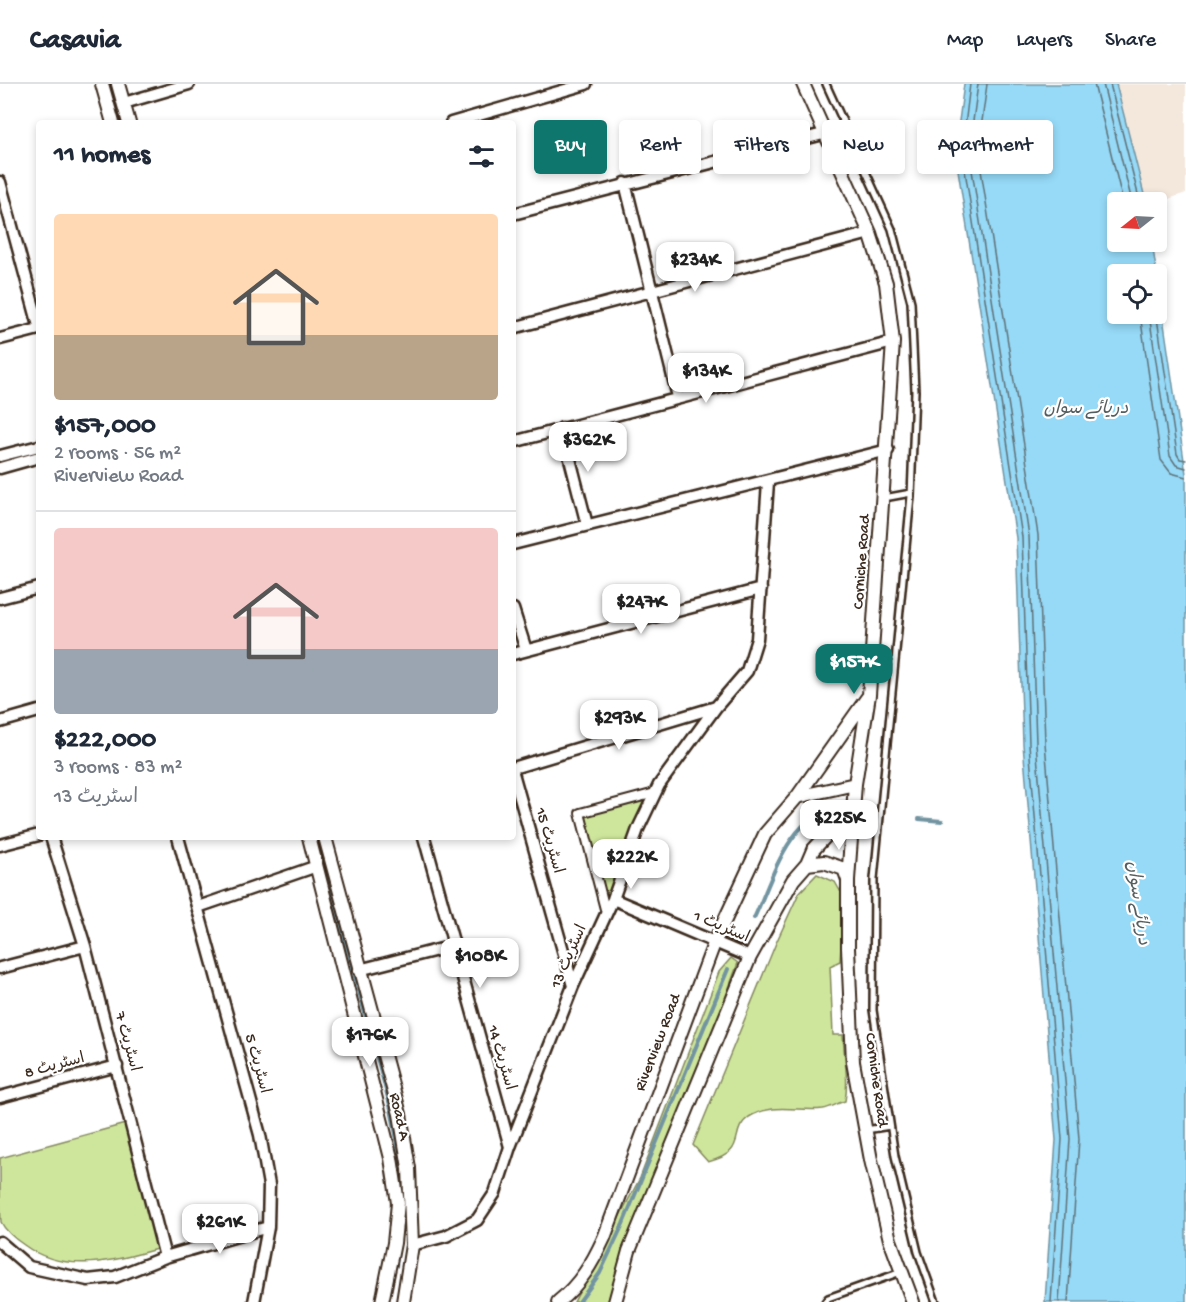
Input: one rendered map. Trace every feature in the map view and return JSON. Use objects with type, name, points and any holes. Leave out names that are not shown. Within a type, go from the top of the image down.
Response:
[{"type":"street","points":[[102,84],[112,120]]},
{"type":"street","points":[[118,84],[128,120]]},
{"type":"street","points":[[124,103],[189,84]]},
{"type":"street","points":[[476,120],[556,88],[586,84]]},
{"type":"street","name":"Corniche Road","points":[[802,84],[822,123]]},
{"type":"street","points":[[516,213],[625,183],[822,134]]},
{"type":"street","name":"Corniche Road","points":[[844,174],[870,234],[886,284],[893,342],[888,450],[869,695],[855,784],[849,880],[848,948],[853,1062],[890,1240],[913,1302]]},
{"type":"street","points":[[0,182],[36,317]]},
{"type":"street","points":[[625,183],[678,397]]},
{"type":"street","points":[[516,327],[650,290],[870,234]]},
{"type":"street","points":[[0,339],[36,329]]},
{"type":"street","points":[[516,441],[893,342]]},
{"type":"street","points":[[562,428],[587,525]]},
{"type":"street","points":[[0,456],[36,447]]},
{"type":"street","points":[[516,543],[768,482],[888,450]]},
{"type":"street","points":[[0,468],[36,458]]},
{"type":"street","name":"اسٹریٹ 13","points":[[412,1245],[446,1236],[477,1220],[495,1193],[510,1147],[573,986],[613,899],[638,829],[655,793],[716,707],[747,671],[757,639],[768,482]]},
{"type":"street","points":[[0,598],[36,589]]},
{"type":"street","points":[[516,653],[761,589]]},
{"type":"street","points":[[516,618],[526,650]]},
{"type":"street","name":"Riverview Road","points":[[558,1302],[575,1288],[591,1266],[604,1238],[715,941],[765,834],[797,797],[869,695]]},
{"type":"street","points":[[516,767],[716,707]]},
{"type":"street","points":[[0,722],[36,712]]},
{"type":"street","name":"اسٹریٹ 15","points":[[516,784],[573,986]]},
{"type":"street","points":[[797,797],[855,784]]},
{"type":"street","points":[[606,913],[580,813],[655,793]]},
{"type":"street","points":[[615,1302],[629,1251],[750,957],[793,880],[807,864],[813,850],[838,823],[853,813]]},
{"type":"street","points":[[0,845],[36,836]]},
{"type":"street","name":"اسٹریٹ 7","points":[[52,840],[85,946],[165,1257]]},
{"type":"street","name":"اسٹریٹ 5","points":[[179,840],[260,1135],[269,1185],[268,1227],[254,1302]]},
{"type":"street","name":"Road A","points":[[310,840],[378,1103],[398,1203],[394,1243],[381,1302]]},
{"type":"street","name":"Road A","points":[[326,840],[400,1114],[410,1168],[412,1245],[403,1302]]},
{"type":"street","name":"اسٹریٹ 14","points":[[425,840],[510,1147]]},
{"type":"street","points":[[807,864],[824,862],[834,865],[844,869],[849,880]]},
{"type":"street","points":[[198,907],[317,866]]},
{"type":"street","name":"اسٹریٹ 1","points":[[613,899],[750,957]]},
{"type":"street","points":[[0,968],[85,946]]},
{"type":"street","points":[[359,969],[453,946]]},
{"type":"street","name":"اسٹریٹ 8","points":[[0,1097],[117,1066]]},
{"type":"street","points":[[0,1242],[29,1267],[59,1276],[88,1280],[115,1277],[165,1257],[268,1227]]},
{"type":"lane","points":[[826,84],[892,229],[911,302],[915,391],[911,493],[874,879],[873,1010],[890,1126],[918,1252],[936,1302]]},
{"type":"lane","points":[[884,498],[911,493]]},
{"type":"lane","points":[[866,1130],[890,1126]]},
{"type":"lane","points":[[825,1302],[828,1298],[902,1271]]},
{"type":"shaded area","points":[[1116,84],[1186,84],[1186,193],[1167,200],[1167,192],[1143,192]]},
{"type":"green space","points":[[646,798],[605,909],[580,817]]},
{"type":"green space","points":[[817,874],[835,882],[844,898],[840,961],[830,966],[833,1035],[843,1035],[845,1101],[823,1109],[776,1109],[758,1112],[743,1123],[734,1147],[729,1153],[708,1162],[693,1145],[776,943],[799,893]]},
{"type":"green space","points":[[731,958],[738,963],[614,1302],[574,1302],[640,1178],[719,972]]},
{"type":"green space","points":[[129,1123],[160,1248],[108,1261],[73,1263],[39,1254],[8,1232],[1,1222],[0,1158]]},
{"type":"water","name":"دریائے سواں","points":[[964,84],[1116,84],[1143,192],[1107,192],[1107,252],[1153,252],[1155,264],[1107,264],[1107,324],[1164,324],[1186,474],[1186,1302],[1045,1302],[1056,1140],[1023,744],[1016,538],[959,174],[1053,174],[1053,120],[959,120]]},
{"type":"waterway","points":[[111,84],[121,120]]},
{"type":"waterway","points":[[754,918],[784,850],[795,835],[821,812],[839,807]]},
{"type":"waterway","points":[[919,819],[942,821]]},
{"type":"waterway","points":[[318,840],[391,1109],[398,1144],[401,1185]]},
{"type":"waterway","points":[[579,1302],[600,1273],[623,1224],[728,969]]},
{"type":"waterway","points":[[396,1266],[402,1216]]}]
